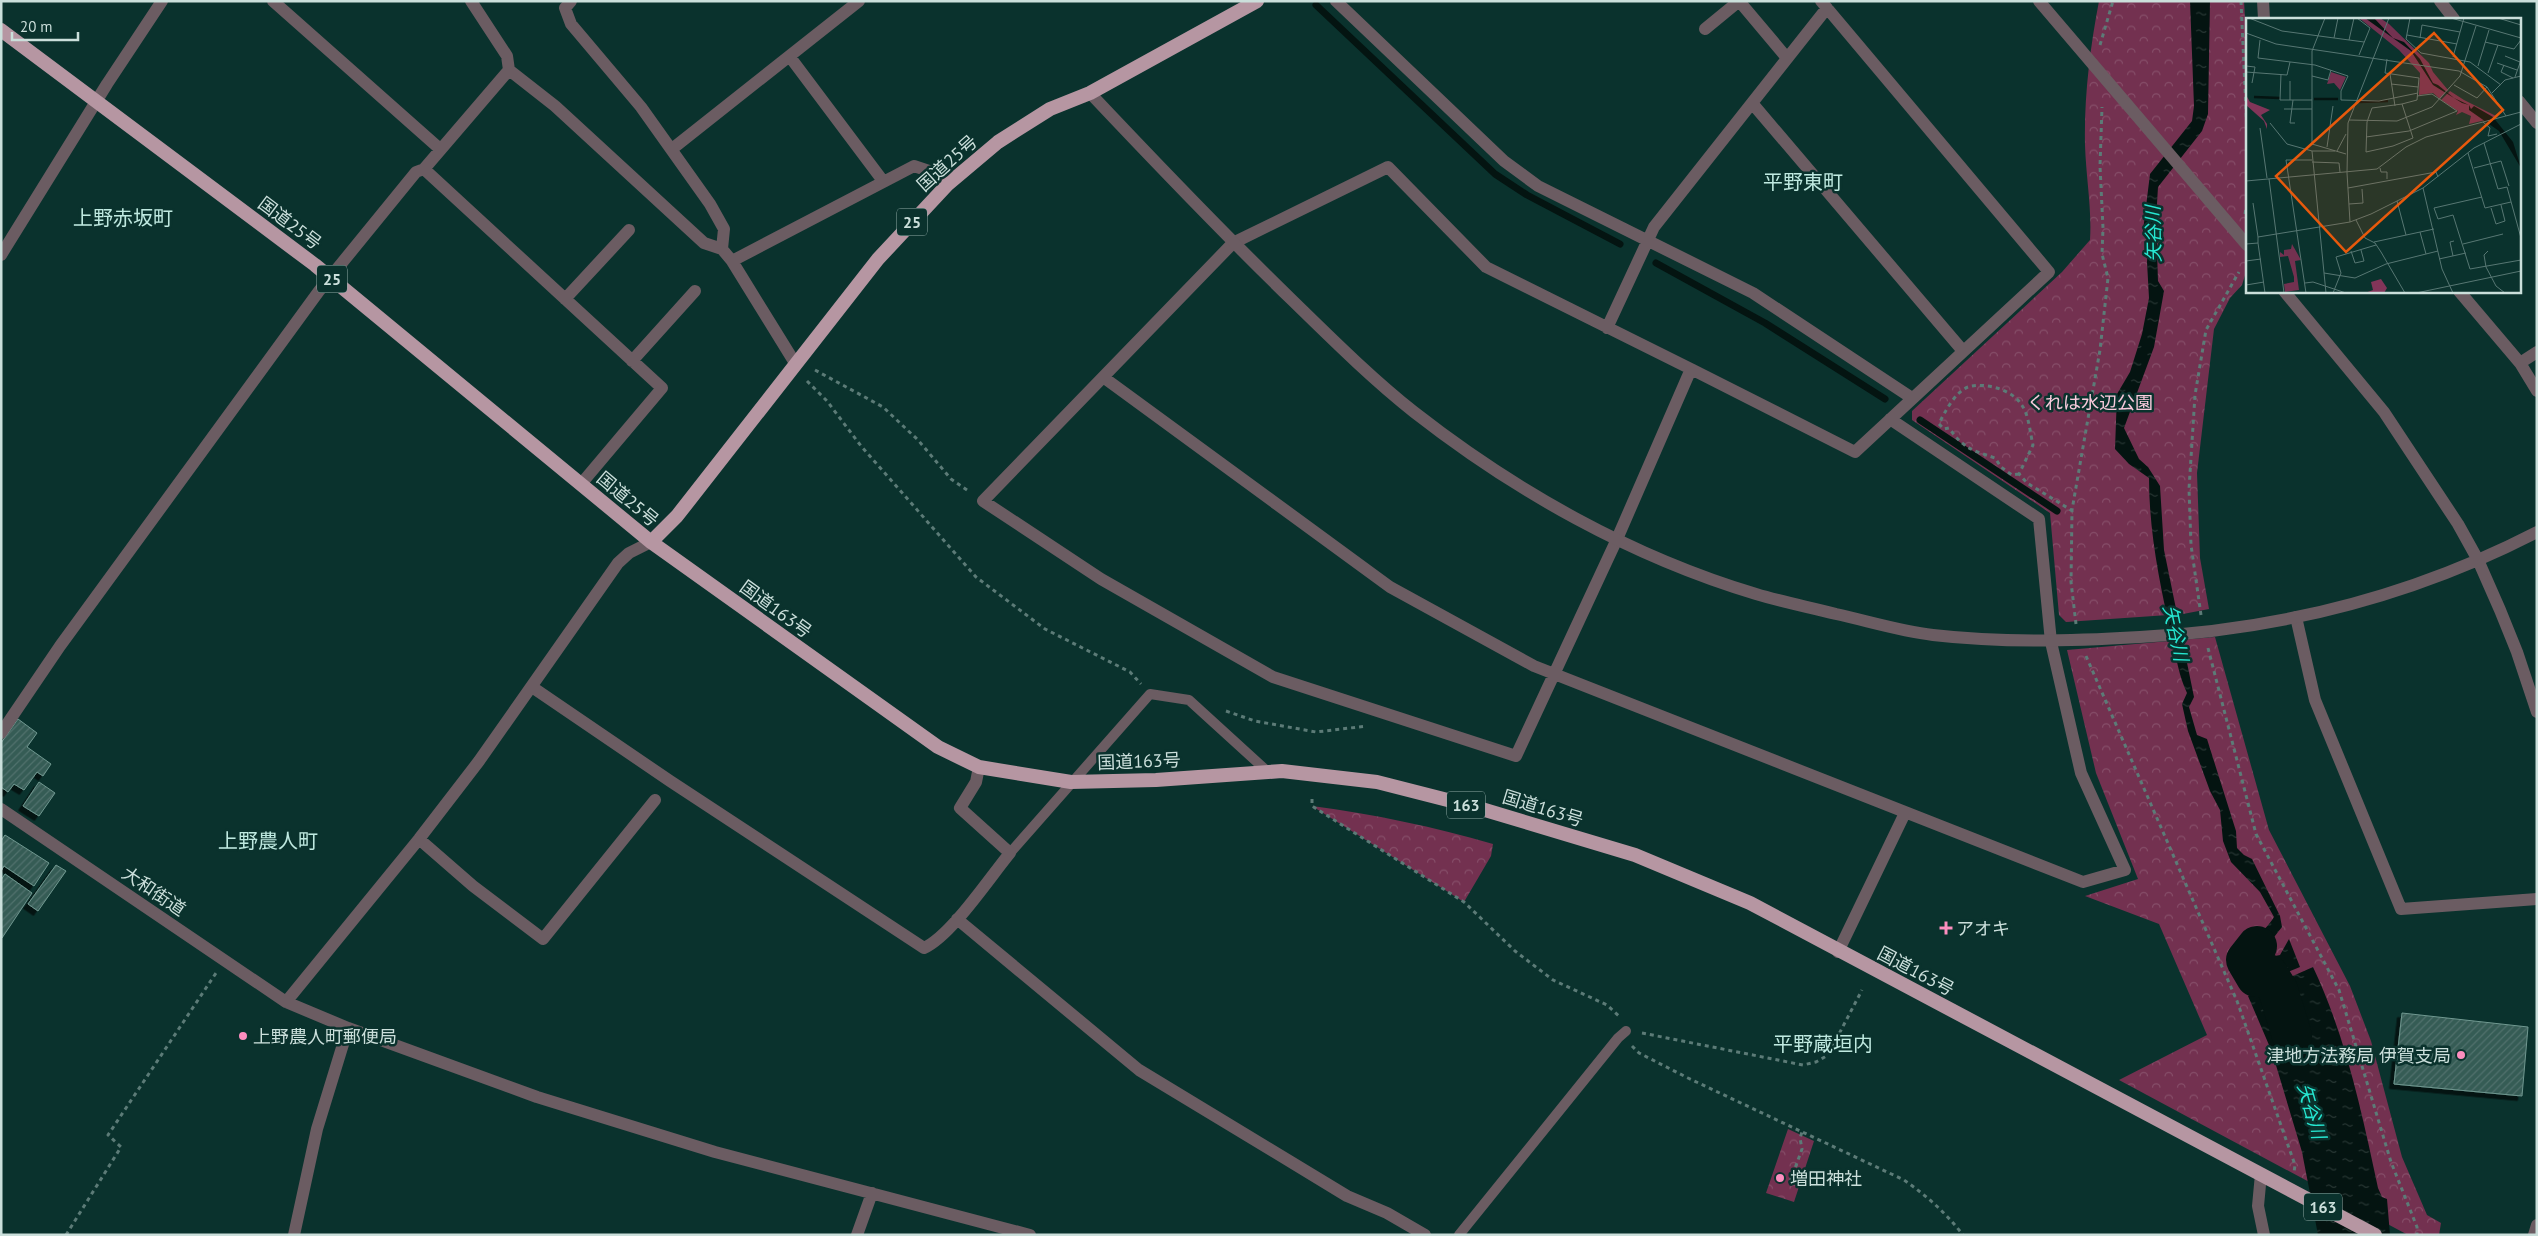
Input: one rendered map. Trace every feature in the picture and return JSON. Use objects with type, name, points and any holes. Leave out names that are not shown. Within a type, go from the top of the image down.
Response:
[{"type":"highway","name":"国道25号","points":[[1,30],[97,100],[330,277],[652,542],[677,516],[878,259],[947,185],[998,142],[1050,109],[1090,93],[1257,1]]},
{"type":"highway","name":"国道163号","points":[[652,542],[894,717],[938,746],[979,767],[1072,782],[1156,780],[1282,771],[1377,782],[1475,807],[1635,855],[1750,903],[1838,952],[2376,1235]]},
{"type":"street","points":[[1,255],[97,100],[162,1]]},
{"type":"street","points":[[273,1],[440,149]]},
{"type":"street","points":[[472,1],[507,56],[509,70],[555,106],[704,243],[722,249],[732,261],[795,363]]},
{"type":"street","points":[[571,1],[565,8],[571,24],[641,107],[710,204],[724,229],[722,249]]},
{"type":"street","points":[[672,149],[859,1]]},
{"type":"street","points":[[1336,1],[1504,161],[1538,186],[1753,293],[1912,398]]},
{"type":"street","points":[[1705,29],[1739,1],[1787,58]]},
{"type":"street","points":[[2039,1],[2246,244]]},
{"type":"street","points":[[2263,1],[2264,18]]},
{"type":"street","points":[[2440,1],[2453,18]]},
{"type":"street","points":[[1607,328],[1654,227],[1787,58],[1824,5],[2049,272],[1855,452],[1691,369],[1607,328],[1486,267],[1388,167],[1234,243],[983,500],[1101,579],[1273,677],[1516,756],[1617,539],[1691,369]]},
{"type":"street","points":[[790,56],[883,180]]},
{"type":"street","points":[[1,733],[60,646],[330,277],[416,172],[424,169],[509,70]]},
{"type":"street","points":[[1090,93],[1234,243],[1324,331],[1415,413],[1540,498],[1617,539],[1703,576],[1757,594],[1897,628],[1934,635],[2051,642],[2194,634],[2296,618],[2384,595],[2478,560],[2537,532]]},
{"type":"street","points":[[2520,102],[2537,123]]},
{"type":"street","points":[[1752,103],[1963,351]]},
{"type":"street","points":[[732,261],[883,180],[914,166],[932,172],[947,185]]},
{"type":"street","points":[[424,169],[662,388],[581,484]]},
{"type":"street","points":[[565,299],[629,230]]},
{"type":"street","points":[[632,361],[695,291]]},
{"type":"street","points":[[2285,292],[2384,412],[2458,524],[2478,560],[2517,652],[2537,712]]},
{"type":"street","points":[[2460,292],[2520,364],[2537,391]]},
{"type":"street","points":[[2520,364],[2537,352]]},
{"type":"street","points":[[1103,377],[1390,587],[1534,666],[2083,882],[2124,870],[2081,772],[2051,642],[2039,519],[1890,419]]},
{"type":"street","points":[[286,1002],[419,839],[532,687],[618,563],[629,552],[652,542]]},
{"type":"street","points":[[2296,618],[2316,700],[2401,909],[2537,899]]},
{"type":"street","points":[[532,687],[670,781],[924,948],[934,944],[957,919],[1010,853],[960,808],[976,782],[979,767]]},
{"type":"street","points":[[419,839],[473,886],[543,939],[655,800]]},
{"type":"street","name":"大和街道","points":[[1,809],[286,1002],[348,1028],[537,1097],[715,1152],[1030,1235]]},
{"type":"street","points":[[1838,952],[1905,813]]},
{"type":"street","points":[[957,919],[1139,1070],[1347,1196],[1387,1213],[1425,1235]]},
{"type":"street","points":[[294,1235],[317,1129],[348,1028]]},
{"type":"street","points":[[2264,1235],[2258,1206],[2265,1176]]},
{"type":"street","points":[[858,1235],[872,1193]]},
{"type":"street","points":[[2534,1235],[2537,1225]]},
{"type":"lane","points":[[1010,853],[1150,694],[1189,700],[1268,772]]},
{"type":"lane","points":[[1459,1235],[1618,1038],[1626,1032]]},
{"type":"path","points":[[2100,45],[2113,1]]},
{"type":"path","points":[[2241,1],[2246,110]]},
{"type":"path","points":[[2076,625],[2071,582],[2072,510],[2100,350],[2108,278],[2102,254],[2104,228],[2100,166],[2102,107]]},
{"type":"path","points":[[2245,214],[2246,208]]},
{"type":"path","points":[[2202,616],[2191,545],[2189,489],[2195,395],[2206,330],[2239,272]]},
{"type":"path","points":[[815,370],[883,407],[918,440],[951,479],[983,500]]},
{"type":"path","points":[[807,381],[827,401],[861,446],[976,577],[1045,629],[1130,672],[1150,694]]},
{"type":"path","points":[[1992,386],[2009,393],[2022,404],[2033,445],[2019,474],[2012,475],[2001,467],[1995,458],[1974,452],[1958,440],[1949,428],[1944,429],[1939,424],[1956,396],[1967,387],[1992,386]]},
{"type":"path","points":[[2019,474],[2027,483],[2072,510]]},
{"type":"path","points":[[2207,646],[2256,834],[2339,990],[2391,1162],[2417,1227],[2416,1235]]},
{"type":"path","points":[[2085,653],[2237,1001],[2295,1165],[2292,1190]]},
{"type":"path","points":[[1220,709],[1255,721],[1316,732],[1375,725],[1382,712]]},
{"type":"path","points":[[1312,799],[1312,806],[1464,902],[1515,951],[1553,980],[1607,1005],[1620,1016],[1630,1044],[1639,1053],[1904,1180],[1927,1196],[1949,1217],[1963,1235]]},
{"type":"path","points":[[66,1235],[121,1147],[108,1135],[225,960]]},
{"type":"path","points":[[1626,1032],[1803,1065],[1816,1062],[1828,1054],[1862,990]]},
{"type":"path","points":[[1790,1182],[1802,1149],[1800,1138],[1802,1132]]},
{"type":"green space","name":"くれは水辺公園","points":[[2099,1],[2244,1],[2246,36],[2246,272],[2242,285],[2230,298],[2214,329],[2197,473],[2200,558],[2209,609],[2183,614],[2066,622],[2059,615],[2050,513],[1912,420],[1912,411],[2062,272],[2090,240],[2085,145],[2087,91]]},
{"type":"green space","points":[[2215,637],[2269,830],[2350,986],[2371,1041],[2402,1157],[2427,1215],[2441,1223],[2439,1235],[2408,1235],[2119,1080],[2207,1035],[2159,924],[2085,896],[2138,879],[2096,773],[2067,650]]},
{"type":"green space","points":[[1312,806],[1404,822],[1493,844],[1491,856],[1464,902]]},
{"type":"green space","points":[[1788,1129],[1814,1141],[1794,1202],[1766,1193]]},
{"type":"water","points":[[2190,1],[2210,1],[2208,114],[2202,131],[2158,187],[2156,220],[2158,281],[2164,291],[2154,347],[2124,428],[2139,459],[2148,467],[2160,486],[2164,550],[2194,697],[2189,707],[2197,735],[2207,739],[2236,831],[2237,848],[2244,855],[2252,859],[2280,916],[2282,927],[2256,960],[2259,966],[2270,957],[2280,955],[2289,939],[2300,967],[2252,987],[2238,957],[2274,917],[2260,892],[2231,862],[2223,841],[2220,810],[2210,791],[2188,731],[2182,704],[2187,693],[2178,666],[2159,579],[2153,539],[2149,478],[2129,464],[2115,449],[2117,394],[2130,372],[2142,334],[2149,298],[2147,262],[2149,234],[2143,231],[2150,174],[2192,121],[2194,106]]},
{"type":"water","points":[[2313,967],[2325,994],[2344,1048],[2366,1132],[2378,1188],[2382,1197],[2387,1199],[2390,1235],[2318,1235],[2302,1152],[2272,1052],[2248,996]]},
{"type":"building","points":[[18,719],[37,733],[27,747],[51,764],[43,776],[37,772],[24,790],[14,784],[8,792],[1,787],[1,743]]},
{"type":"building","points":[[39,782],[55,793],[39,816],[23,806]]},
{"type":"building","points":[[5,835],[49,863],[34,886],[4,866],[1,871],[1,841]]},
{"type":"building","points":[[56,865],[66,871],[38,911],[28,904]]},
{"type":"building","points":[[5,874],[32,893],[2,938],[1,880]]},
{"type":"building","name":"津地方法務局 伊賀支局","points":[[2402,1013],[2528,1027],[2522,1096],[2394,1084]]},
{"type":"waterway","points":[[1316,5],[1495,174],[1527,195],[1620,244]]},
{"type":"waterway","points":[[1656,263],[1765,323],[1885,399]]},
{"type":"waterway","points":[[1920,420],[2057,511]]},
{"type":"waterway","name":"矢谷川","points":[[2257,946],[2246,960],[2256,977],[2268,974],[2278,990],[2292,1036]]},
{"type":"place","name":"アオキ","points":[[1946,928]]},
{"type":"place","name":"上野農人町郵便局","points":[[243,1036]]},
{"type":"place","name":"津地方法務局 伊賀支局","points":[[2461,1055]]},
{"type":"place","name":"増田神社","points":[[1780,1178]]},
{"type":"district","name":"平野東町","points":[[1803,182]]},
{"type":"district","name":"上野赤坂町","points":[[123,218]]},
{"type":"district","name":"上野農人町","points":[[268,841]]},
{"type":"district","name":"平野蔵垣内","points":[[1823,1044]]}]
